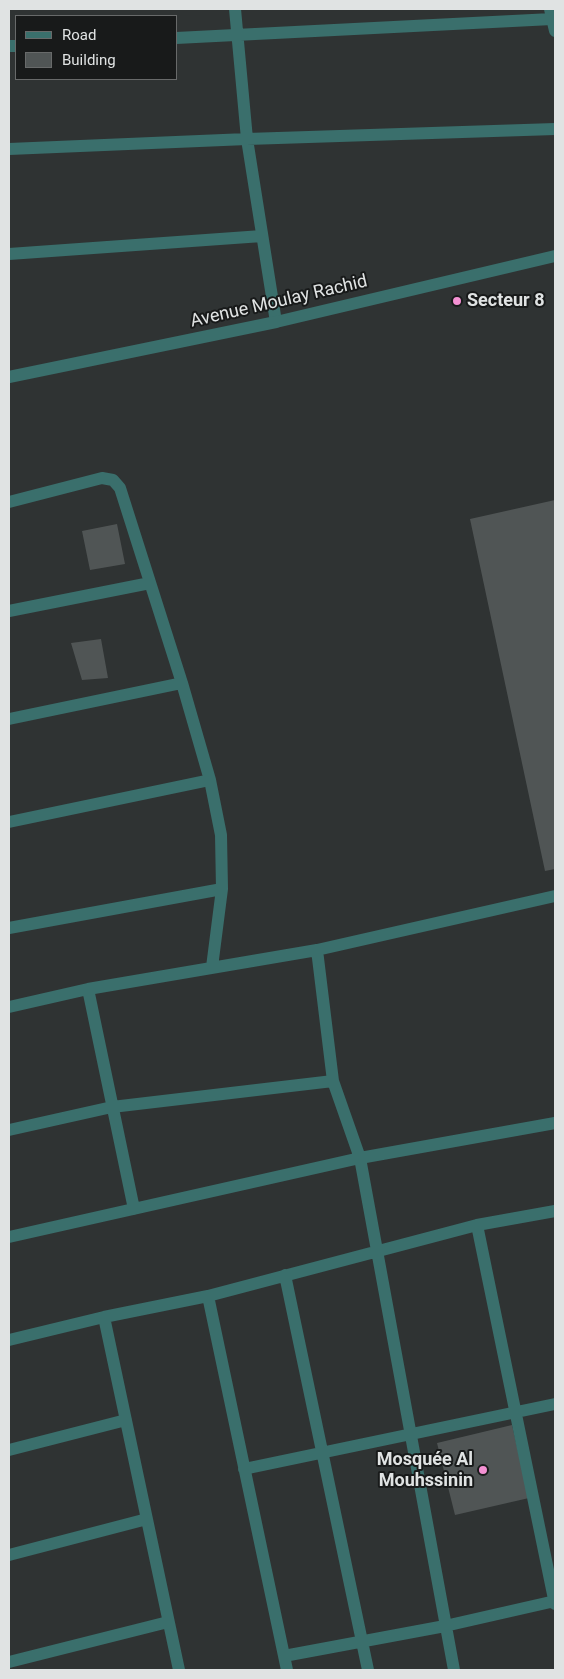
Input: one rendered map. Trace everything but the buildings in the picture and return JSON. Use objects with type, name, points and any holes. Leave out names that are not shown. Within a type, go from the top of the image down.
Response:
[{"type":"street","points":[[236,9],[247,138],[276,322]]},
{"type":"street","points":[[178,38],[552,20]]},
{"type":"street","points":[[9,149],[247,138],[555,129]]},
{"type":"street","points":[[9,254],[262,236]]},
{"type":"street","name":"Avenue Moulay Rachid","points":[[9,377],[276,322],[555,256]]},
{"type":"street","points":[[9,502],[102,478],[113,480],[120,488],[182,683],[210,780],[221,835],[222,889],[212,967]]},
{"type":"street","points":[[9,611],[150,582]]},
{"type":"street","points":[[9,719],[182,683]]},
{"type":"street","points":[[9,822],[210,780]]},
{"type":"street","points":[[9,928],[222,889]]},
{"type":"street","points":[[9,1007],[88,989],[316,950],[555,896]]},
{"type":"street","points":[[316,950],[333,1081],[360,1158],[444,1626],[454,1670]]},
{"type":"street","points":[[88,989],[134,1209]]},
{"type":"street","points":[[9,1130],[112,1107],[333,1081]]},
{"type":"street","points":[[9,1237],[360,1158],[555,1122]]},
{"type":"street","points":[[9,1340],[104,1317],[208,1296],[477,1225],[555,1211]]},
{"type":"street","points":[[284,1656],[444,1626],[555,1602],[477,1225]]},
{"type":"street","points":[[285,1275],[368,1670]]},
{"type":"street","points":[[208,1296],[287,1670]]},
{"type":"street","points":[[104,1317],[179,1670]]},
{"type":"street","points":[[244,1469],[555,1404]]},
{"type":"street","points":[[9,1450],[126,1420]]},
{"type":"street","points":[[9,1555],[147,1519]]},
{"type":"street","points":[[9,1662],[168,1622]]},
{"type":"place","name":"Secteur 8","points":[[457,301]]},
{"type":"place","name":"Mosquée Al Mouhssinin","points":[[483,1470]]}]
